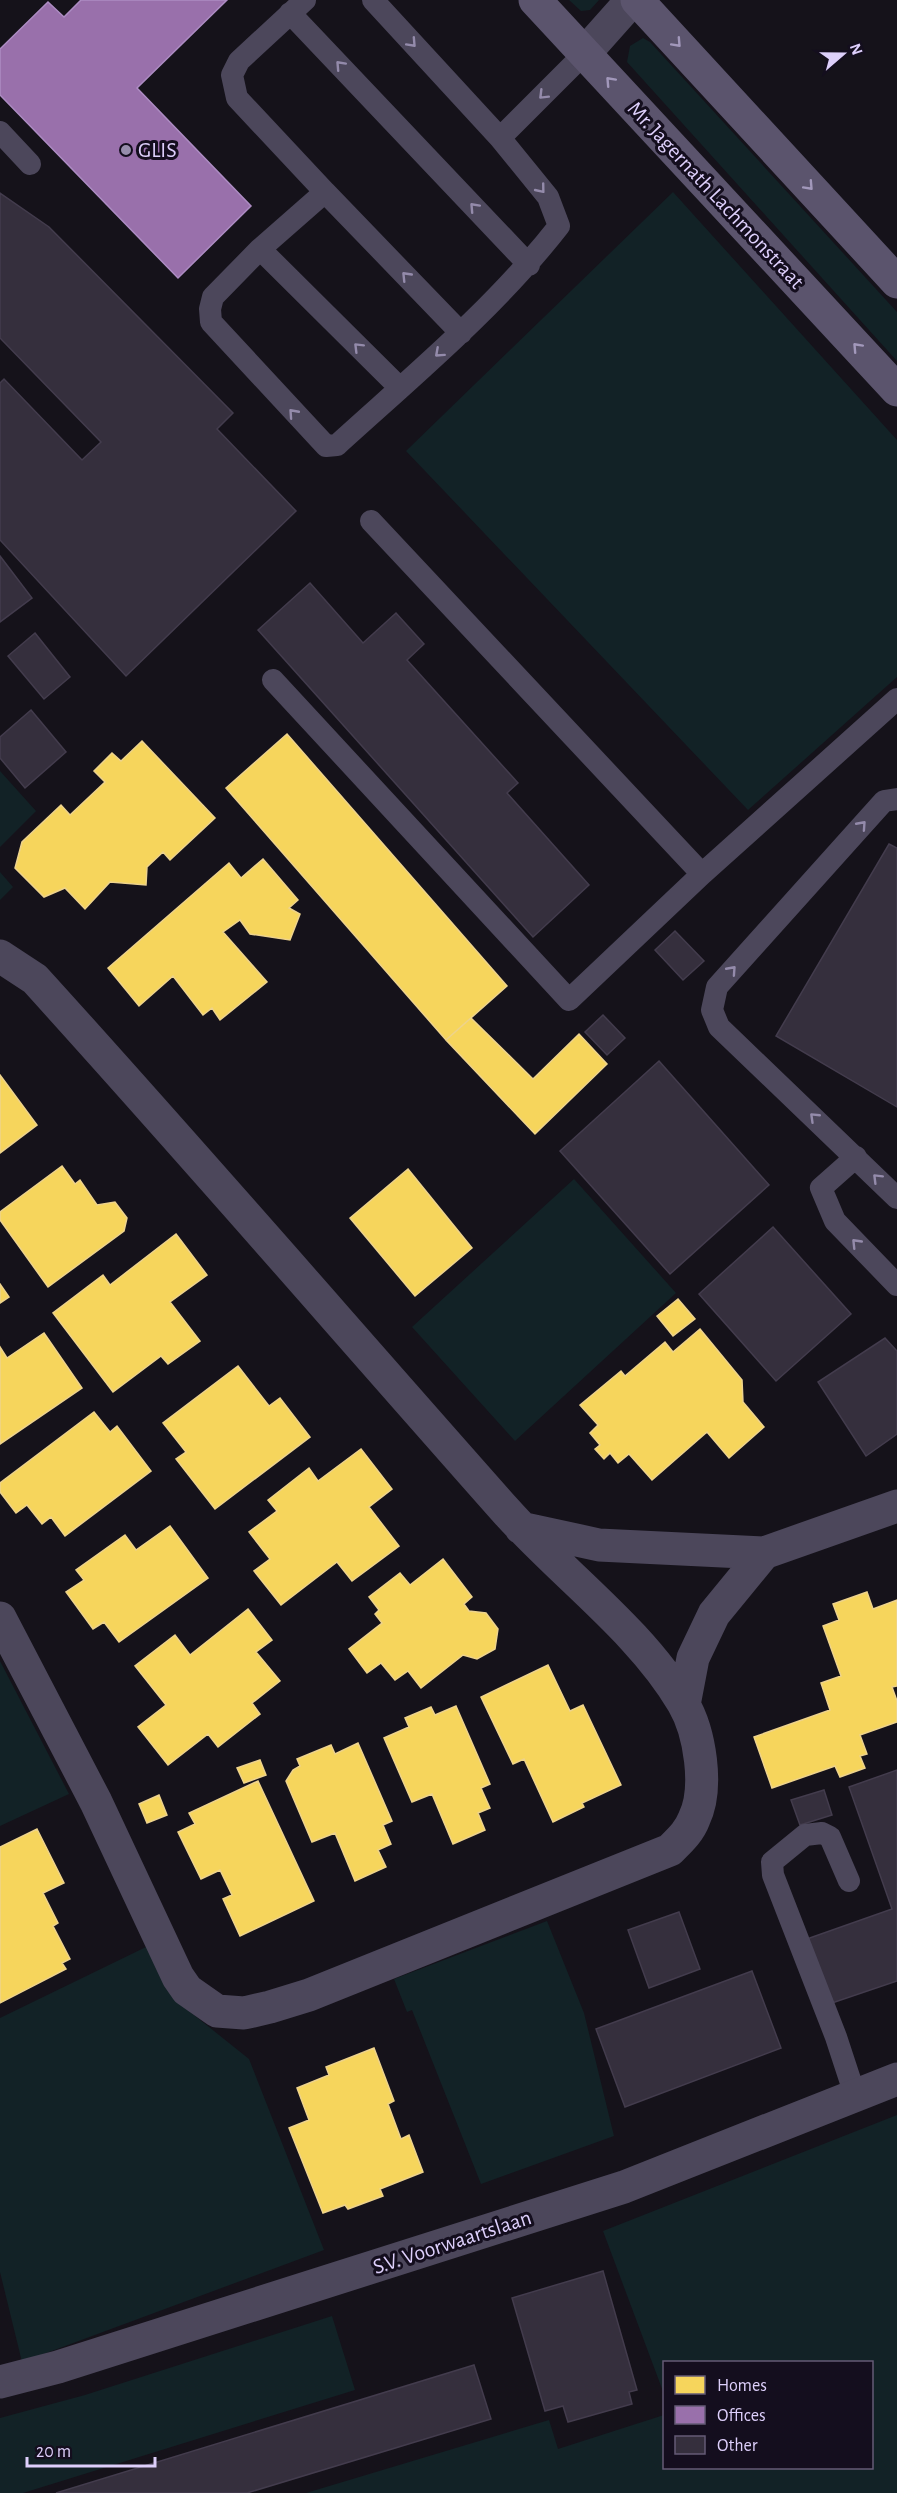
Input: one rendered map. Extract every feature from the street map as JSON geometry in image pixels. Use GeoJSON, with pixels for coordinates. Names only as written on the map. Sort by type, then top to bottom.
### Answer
{"type":"FeatureCollection","features":[{"type":"Feature","properties":{"kind":"main road","name":"Mr. Jagernath Lachmonstraat"},"geometry":{"type":"LineString","coordinates":[[535,0],[897,390]]}},
{"type":"Feature","properties":{"kind":"main road"},"geometry":{"type":"LineString","coordinates":[[637,0],[897,282]]}},
{"type":"Feature","properties":{"kind":"street"},"geometry":{"type":"LineString","coordinates":[[584,54],[632,0]]}},
{"type":"Feature","properties":{"kind":"street"},"geometry":{"type":"LineString","coordinates":[[0,956],[34,979],[67,1014],[521,1528],[655,1661],[684,1705],[696,1735],[700,1766],[700,1804],[685,1835],[670,1850],[309,1995],[244,2013],[217,2011],[201,2002],[178,1977],[96,1802],[0,1618]]}},
{"type":"Feature","properties":{"kind":"street"},"geometry":{"type":"LineString","coordinates":[[521,1528],[599,1545],[764,1553],[897,1506]]}},
{"type":"Feature","properties":{"kind":"street"},"geometry":{"type":"LineString","coordinates":[[684,1705],[693,1658],[714,1614],[764,1553]]}},
{"type":"Feature","properties":{"kind":"street","name":"S.V. Voorwaartslaan"},"geometry":{"type":"LineString","coordinates":[[0,2382],[58,2367],[624,2187],[897,2079]]}},
{"type":"Feature","properties":{"kind":"lane"},"geometry":{"type":"LineString","coordinates":[[325,192],[260,249],[213,297],[210,309],[211,322],[317,439],[326,446],[338,445],[461,333],[529,265],[559,226],[548,197],[500,138],[373,0]]}},
{"type":"Feature","properties":{"kind":"lane"},"geometry":{"type":"LineString","coordinates":[[461,333],[237,98],[232,75],[239,61],[298,7],[529,265]]}},
{"type":"Feature","properties":{"kind":"lane"},"geometry":{"type":"LineString","coordinates":[[500,138],[584,54]]}},
{"type":"Feature","properties":{"kind":"lane"},"geometry":{"type":"LineString","coordinates":[[0,132],[30,164]]}},
{"type":"Feature","properties":{"kind":"lane"},"geometry":{"type":"LineString","coordinates":[[260,249],[400,388]]}},
{"type":"Feature","properties":{"kind":"lane"},"geometry":{"type":"LineString","coordinates":[[371,521],[702,874]]}},
{"type":"Feature","properties":{"kind":"lane"},"geometry":{"type":"LineString","coordinates":[[273,680],[569,1000],[702,874],[897,699]]}},
{"type":"Feature","properties":{"kind":"lane"},"geometry":{"type":"LineString","coordinates":[[897,799],[884,801],[717,987],[712,1010],[719,1027],[897,1198]]}},
{"type":"Feature","properties":{"kind":"lane"},"geometry":{"type":"LineString","coordinates":[[856,1157],[821,1188],[835,1221],[897,1285]]}},
{"type":"Feature","properties":{"kind":"lane"},"geometry":{"type":"LineString","coordinates":[[849,1881],[830,1837],[822,1833],[805,1835],[772,1862],[773,1875],[836,2037],[855,2095]]}},
{"type":"Feature","properties":{"kind":"shaded area"},"geometry":{"type":"Polygon","coordinates":[[[569,0],[599,0],[590,10],[581,11],[569,0]]]}},
{"type":"Feature","properties":{"kind":"shaded area"},"geometry":{"type":"Polygon","coordinates":[[[643,38],[650,42],[897,312],[897,361],[627,62],[630,46],[643,38]]]}},
{"type":"Feature","properties":{"kind":"shaded area"},"geometry":{"type":"Polygon","coordinates":[[[673,192],[897,440],[897,677],[748,810],[406,451],[673,192]]]}},
{"type":"Feature","properties":{"kind":"shaded area"},"geometry":{"type":"Polygon","coordinates":[[[0,771],[36,811],[0,847],[0,771]]]}},
{"type":"Feature","properties":{"kind":"shaded area"},"geometry":{"type":"Polygon","coordinates":[[[0,872],[13,887],[0,900],[0,872]]]}},
{"type":"Feature","properties":{"kind":"shaded area"},"geometry":{"type":"Polygon","coordinates":[[[574,1179],[676,1293],[515,1441],[412,1327],[574,1179]]]}},
{"type":"Feature","properties":{"kind":"shaded area"},"geometry":{"type":"Polygon","coordinates":[[[0,1661],[69,1794],[0,1826],[0,1661]]]}},
{"type":"Feature","properties":{"kind":"shaded area"},"geometry":{"type":"Polygon","coordinates":[[[547,1921],[584,2013],[614,2136],[481,2184],[412,2010],[407,2012],[394,1979],[547,1921]]]}},
{"type":"Feature","properties":{"kind":"shaded area"},"geometry":{"type":"Polygon","coordinates":[[[146,1947],[189,2011],[249,2059],[324,2250],[22,2362],[0,2272],[0,2018],[146,1947]]]}},
{"type":"Feature","properties":{"kind":"shaded area"},"geometry":{"type":"Polygon","coordinates":[[[897,2115],[897,2493],[306,2493],[549,2420],[558,2449],[663,2415],[663,2469],[873,2469],[873,2361],[663,2361],[663,2391],[603,2231],[897,2115]]]}},
{"type":"Feature","properties":{"kind":"shaded area"},"geometry":{"type":"Polygon","coordinates":[[[332,2316],[355,2390],[23,2493],[0,2493],[0,2418],[85,2395],[332,2316]]]}},
{"type":"Feature","properties":{"kind":"building: Homes"},"geometry":{"type":"Polygon","coordinates":[[[287,734],[507,986],[446,1040],[226,788],[287,734]]]}},
{"type":"Feature","properties":{"kind":"building: Homes"},"geometry":{"type":"Polygon","coordinates":[[[142,741],[215,818],[170,860],[163,852],[147,867],[146,885],[110,882],[85,909],[65,888],[44,897],[15,868],[22,842],[61,805],[70,815],[105,782],[94,771],[112,753],[121,761],[142,741]]]}},
{"type":"Feature","properties":{"kind":"building: Homes"},"geometry":{"type":"Polygon","coordinates":[[[263,859],[298,900],[289,908],[300,914],[290,940],[250,934],[240,920],[223,932],[267,982],[220,1020],[212,1008],[203,1015],[173,976],[139,1006],[108,968],[229,863],[241,878],[263,859]]]}},
{"type":"Feature","properties":{"kind":"building: Homes"},"geometry":{"type":"Polygon","coordinates":[[[471,1018],[533,1079],[579,1034],[607,1064],[535,1134],[446,1040],[471,1018]]]}},
{"type":"Feature","properties":{"kind":"building: Homes"},"geometry":{"type":"Polygon","coordinates":[[[0,1075],[37,1125],[0,1153],[0,1075]]]}},
{"type":"Feature","properties":{"kind":"building: Homes"},"geometry":{"type":"Polygon","coordinates":[[[62,1166],[75,1184],[80,1180],[97,1205],[115,1202],[127,1218],[124,1231],[48,1287],[0,1220],[0,1212],[62,1166]]]}},
{"type":"Feature","properties":{"kind":"building: Homes"},"geometry":{"type":"Polygon","coordinates":[[[408,1169],[472,1248],[415,1296],[350,1218],[408,1169]]]}},
{"type":"Feature","properties":{"kind":"building: Homes"},"geometry":{"type":"Polygon","coordinates":[[[176,1234],[207,1275],[170,1302],[200,1341],[168,1364],[161,1356],[113,1392],[53,1313],[103,1275],[110,1285],[176,1234]]]}},
{"type":"Feature","properties":{"kind":"building: Homes"},"geometry":{"type":"Polygon","coordinates":[[[0,1284],[9,1297],[0,1303],[0,1284]]]}},
{"type":"Feature","properties":{"kind":"building: Homes"},"geometry":{"type":"Polygon","coordinates":[[[678,1299],[695,1319],[673,1336],[657,1316],[678,1299]]]}},
{"type":"Feature","properties":{"kind":"building: Homes"},"geometry":{"type":"Polygon","coordinates":[[[700,1329],[742,1380],[743,1402],[764,1427],[729,1458],[707,1432],[652,1480],[629,1454],[618,1463],[610,1453],[604,1459],[595,1449],[600,1445],[590,1433],[598,1425],[580,1405],[621,1371],[625,1376],[665,1342],[673,1352],[700,1329]]]}},
{"type":"Feature","properties":{"kind":"building: Homes"},"geometry":{"type":"Polygon","coordinates":[[[44,1333],[82,1388],[0,1444],[0,1347],[7,1358],[44,1333]]]}},
{"type":"Feature","properties":{"kind":"building: Homes"},"geometry":{"type":"Polygon","coordinates":[[[238,1366],[269,1406],[280,1398],[310,1437],[215,1509],[176,1459],[186,1452],[163,1423],[238,1366]]]}},
{"type":"Feature","properties":{"kind":"building: Homes"},"geometry":{"type":"Polygon","coordinates":[[[94,1412],[110,1432],[117,1426],[151,1471],[65,1536],[51,1517],[42,1524],[27,1505],[16,1513],[0,1492],[0,1483],[94,1412]]]}},
{"type":"Feature","properties":{"kind":"building: Homes"},"geometry":{"type":"Polygon","coordinates":[[[361,1449],[392,1489],[369,1507],[399,1546],[352,1581],[337,1562],[281,1605],[254,1571],[270,1559],[249,1532],[277,1511],[268,1500],[309,1468],[318,1481],[361,1449]]]}},
{"type":"Feature","properties":{"kind":"building: Homes"},"geometry":{"type":"Polygon","coordinates":[[[170,1526],[208,1578],[119,1642],[104,1622],[93,1629],[66,1592],[84,1580],[76,1570],[125,1535],[136,1550],[170,1526]]]}},
{"type":"Feature","properties":{"kind":"building: Homes"},"geometry":{"type":"Polygon","coordinates":[[[443,1559],[472,1597],[464,1604],[469,1611],[486,1613],[498,1629],[495,1649],[477,1659],[463,1655],[421,1688],[408,1671],[395,1680],[381,1663],[367,1673],[349,1649],[382,1623],[375,1614],[379,1610],[369,1597],[400,1573],[410,1585],[443,1559]]]}},
{"type":"Feature","properties":{"kind":"building: Homes"},"geometry":{"type":"Polygon","coordinates":[[[867,1592],[873,1609],[897,1600],[897,1686],[892,1687],[897,1701],[897,1722],[860,1735],[867,1754],[860,1756],[865,1768],[840,1777],[835,1766],[772,1788],[754,1737],[830,1710],[821,1683],[841,1676],[823,1626],[839,1620],[833,1604],[867,1592]]]}},
{"type":"Feature","properties":{"kind":"building: Homes"},"geometry":{"type":"Polygon","coordinates":[[[248,1609],[272,1640],[256,1652],[280,1681],[252,1703],[260,1714],[218,1747],[208,1734],[168,1765],[138,1727],[166,1705],[135,1666],[175,1635],[190,1655],[248,1609]]]}},
{"type":"Feature","properties":{"kind":"building: Homes"},"geometry":{"type":"Polygon","coordinates":[[[548,1665],[570,1711],[583,1705],[621,1785],[582,1803],[584,1807],[553,1822],[524,1759],[513,1764],[481,1697],[548,1665]]]}},
{"type":"Feature","properties":{"kind":"building: Homes"},"geometry":{"type":"Polygon","coordinates":[[[456,1706],[490,1784],[481,1788],[490,1808],[478,1813],[485,1830],[453,1844],[432,1794],[412,1802],[384,1738],[409,1727],[405,1718],[431,1707],[435,1715],[456,1706]]]}},
{"type":"Feature","properties":{"kind":"building: Homes"},"geometry":{"type":"Polygon","coordinates":[[[358,1743],[392,1821],[383,1825],[391,1844],[378,1850],[386,1867],[355,1881],[335,1833],[312,1842],[286,1781],[293,1770],[300,1766],[297,1759],[331,1745],[335,1754],[358,1743]]]}},
{"type":"Feature","properties":{"kind":"building: Homes"},"geometry":{"type":"Polygon","coordinates":[[[260,1760],[266,1775],[244,1783],[237,1768],[260,1760]]]}},
{"type":"Feature","properties":{"kind":"building: Homes"},"geometry":{"type":"Polygon","coordinates":[[[258,1781],[314,1901],[240,1936],[223,1899],[232,1895],[220,1870],[201,1879],[178,1832],[195,1824],[189,1813],[258,1781]]]}},
{"type":"Feature","properties":{"kind":"building: Homes"},"geometry":{"type":"Polygon","coordinates":[[[159,1795],[167,1815],[147,1823],[139,1804],[159,1795]]]}},
{"type":"Feature","properties":{"kind":"building: Homes"},"geometry":{"type":"Polygon","coordinates":[[[37,1829],[64,1883],[43,1893],[58,1923],[53,1926],[70,1959],[62,1963],[66,1969],[0,2003],[0,1847],[37,1829]]]}},
{"type":"Feature","properties":{"kind":"building: Homes"},"geometry":{"type":"Polygon","coordinates":[[[374,2048],[394,2101],[388,2104],[401,2139],[409,2135],[423,2172],[380,2189],[383,2196],[348,2209],[345,2205],[323,2213],[289,2128],[309,2120],[297,2088],[329,2075],[326,2067],[374,2048]]]}},
{"type":"Feature","properties":{"kind":"building: Offices","name":"GLIS"},"geometry":{"type":"Polygon","coordinates":[[[81,0],[227,0],[137,88],[251,206],[178,278],[0,95],[0,49],[48,2],[64,17],[81,0]]]}},
{"type":"Feature","properties":{"kind":"building: Other"},"geometry":{"type":"Polygon","coordinates":[[[0,193],[49,227],[233,413],[217,429],[296,511],[126,676],[0,540],[0,383],[4,379],[82,460],[101,442],[0,338],[0,193]]]}},
{"type":"Feature","properties":{"kind":"building: Other"},"geometry":{"type":"Polygon","coordinates":[[[0,556],[32,598],[0,622],[0,556]]]}},
{"type":"Feature","properties":{"kind":"building: Other"},"geometry":{"type":"Polygon","coordinates":[[[310,583],[363,643],[396,613],[424,644],[407,660],[518,783],[507,793],[589,885],[533,937],[258,630],[310,583]]]}},
{"type":"Feature","properties":{"kind":"building: Other"},"geometry":{"type":"Polygon","coordinates":[[[35,633],[70,677],[44,699],[8,656],[35,633]]]}},
{"type":"Feature","properties":{"kind":"building: Other"},"geometry":{"type":"Polygon","coordinates":[[[31,710],[66,752],[25,788],[0,758],[0,737],[31,710]]]}},
{"type":"Feature","properties":{"kind":"building: Other"},"geometry":{"type":"Polygon","coordinates":[[[889,844],[897,848],[897,1107],[776,1036],[889,844]]]}},
{"type":"Feature","properties":{"kind":"building: Other"},"geometry":{"type":"Polygon","coordinates":[[[675,931],[704,961],[683,980],[655,950],[675,931]]]}},
{"type":"Feature","properties":{"kind":"building: Other"},"geometry":{"type":"Polygon","coordinates":[[[603,1015],[625,1038],[607,1055],[585,1032],[603,1015]]]}},
{"type":"Feature","properties":{"kind":"building: Other"},"geometry":{"type":"Polygon","coordinates":[[[659,1061],[769,1185],[670,1274],[560,1151],[659,1061]]]}},
{"type":"Feature","properties":{"kind":"building: Other"},"geometry":{"type":"Polygon","coordinates":[[[773,1227],[851,1314],[776,1381],[699,1294],[773,1227]]]}},
{"type":"Feature","properties":{"kind":"building: Other"},"geometry":{"type":"Polygon","coordinates":[[[885,1338],[897,1351],[897,1434],[866,1456],[818,1382],[885,1338]]]}},
{"type":"Feature","properties":{"kind":"building: Other"},"geometry":{"type":"Polygon","coordinates":[[[897,1770],[897,1981],[826,2005],[804,1940],[892,1909],[849,1787],[897,1770]]]}},
{"type":"Feature","properties":{"kind":"building: Other"},"geometry":{"type":"Polygon","coordinates":[[[824,1790],[832,1815],[800,1825],[791,1800],[824,1790]]]}},
{"type":"Feature","properties":{"kind":"building: Other"},"geometry":{"type":"Polygon","coordinates":[[[679,1912],[700,1969],[649,1988],[628,1930],[679,1912]]]}},
{"type":"Feature","properties":{"kind":"building: Other"},"geometry":{"type":"Polygon","coordinates":[[[752,1971],[781,2048],[625,2107],[596,2029],[752,1971]]]}},
{"type":"Feature","properties":{"kind":"building: Other"},"geometry":{"type":"Polygon","coordinates":[[[603,2271],[637,2390],[629,2392],[632,2404],[568,2422],[563,2406],[545,2411],[512,2298],[603,2271]]]}},
{"type":"Feature","properties":{"kind":"building: Other"},"geometry":{"type":"Polygon","coordinates":[[[474,2365],[491,2419],[247,2493],[56,2493],[474,2365]]]}},
{"type":"Feature","properties":{"kind":"place","name":"GLIS"},"geometry":{"type":"Point","coordinates":[126,150]}}]}
